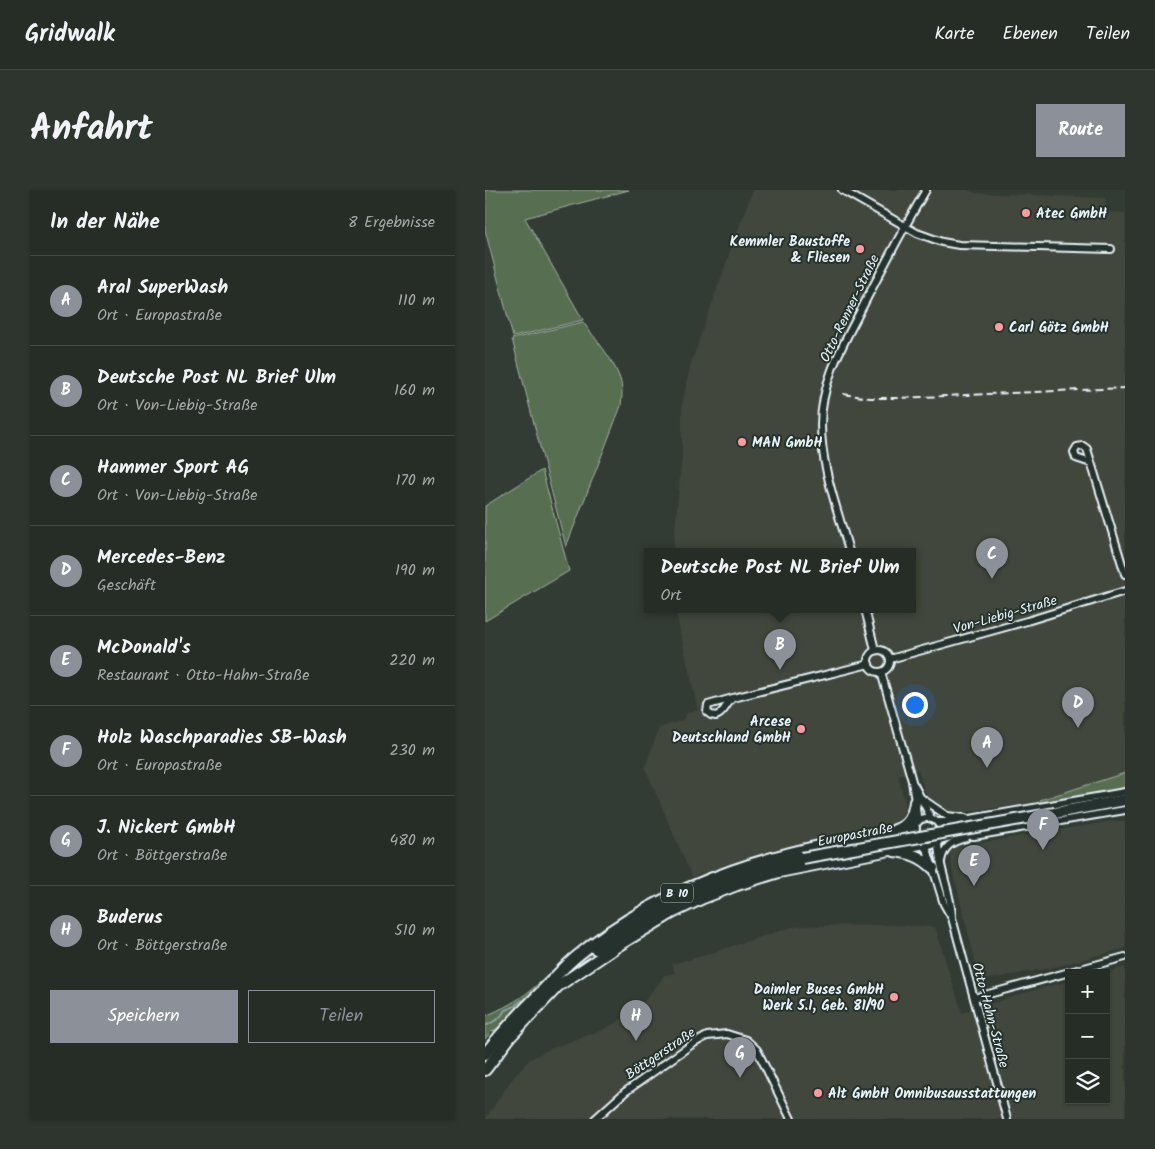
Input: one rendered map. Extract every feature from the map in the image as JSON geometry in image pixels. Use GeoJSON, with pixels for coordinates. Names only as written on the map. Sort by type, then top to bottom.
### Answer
{"type":"FeatureCollection","features":[{"type":"Feature","properties":{"kind":"highway","name":"B 10"},"geometry":{"type":"LineString","coordinates":[[879,834],[905,825],[913,816],[918,800]]}},
{"type":"Feature","properties":{"kind":"highway","name":"Europastraße"},"geometry":{"type":"LineString","coordinates":[[555,983],[605,944],[643,920],[693,895],[759,870],[802,858],[1125,800]]}},
{"type":"Feature","properties":{"kind":"highway","name":"B 10"},"geometry":{"type":"LineString","coordinates":[[485,1070],[575,958],[604,935],[673,895],[700,882],[774,857],[822,845],[908,830],[916,825]]}},
{"type":"Feature","properties":{"kind":"highway"},"geometry":{"type":"LineString","coordinates":[[555,983],[672,913],[703,898],[737,885],[779,872],[886,850],[922,845]]}},
{"type":"Feature","properties":{"kind":"highway"},"geometry":{"type":"LineString","coordinates":[[886,850],[911,854],[937,866]]}},
{"type":"Feature","properties":{"kind":"highway","name":"B 10"},"geometry":{"type":"LineString","coordinates":[[485,1054],[517,1016],[555,983]]}},
{"type":"Feature","properties":{"kind":"street"},"geometry":{"type":"LineString","coordinates":[[842,190],[917,233],[942,242],[959,245],[1111,249]]}},
{"type":"Feature","properties":{"kind":"street","name":"Otto-Renner-Straße"},"geometry":{"type":"LineString","coordinates":[[848,548],[832,493],[823,452],[821,427],[823,398],[836,358],[905,225],[926,190]]}},
{"type":"Feature","properties":{"kind":"street"},"geometry":{"type":"LineString","coordinates":[[1091,463],[1125,574]]}},
{"type":"Feature","properties":{"kind":"street","name":"Von-Liebig-Straße"},"geometry":{"type":"LineString","coordinates":[[890,659],[1027,621],[1125,591]]}},
{"type":"Feature","properties":{"kind":"street"},"geometry":{"type":"LineString","coordinates":[[866,613],[875,650]]}},
{"type":"Feature","properties":{"kind":"street"},"geometry":{"type":"LineString","coordinates":[[875,650],[886,652],[890,659],[889,666],[881,672],[874,670],[869,664],[869,656],[875,650]]}},
{"type":"Feature","properties":{"kind":"street"},"geometry":{"type":"LineString","coordinates":[[733,698],[869,664]]}},
{"type":"Feature","properties":{"kind":"street"},"geometry":{"type":"LineString","coordinates":[[881,672],[918,800],[931,818],[938,822],[945,823],[971,819],[1125,792]]}},
{"type":"Feature","properties":{"kind":"street"},"geometry":{"type":"LineString","coordinates":[[918,800],[947,816],[971,819]]}},
{"type":"Feature","properties":{"kind":"street"},"geometry":{"type":"LineString","coordinates":[[918,800],[914,836],[922,845],[930,846],[959,835],[974,836]]}},
{"type":"Feature","properties":{"kind":"street"},"geometry":{"type":"LineString","coordinates":[[937,866],[951,842],[974,836],[1125,810]]}},
{"type":"Feature","properties":{"kind":"street"},"geometry":{"type":"LineString","coordinates":[[916,825],[923,819],[931,818]]}},
{"type":"Feature","properties":{"kind":"street"},"geometry":{"type":"LineString","coordinates":[[938,822],[942,831],[939,841]]}},
{"type":"Feature","properties":{"kind":"street","name":"Otto-Hahn-Straße"},"geometry":{"type":"LineString","coordinates":[[939,841],[937,866],[945,904],[952,918],[1007,1119]]}},
{"type":"Feature","properties":{"kind":"street","name":"Otto-Hahn-Straße"},"geometry":{"type":"LineString","coordinates":[[922,845],[937,866]]}},
{"type":"Feature","properties":{"kind":"street"},"geometry":{"type":"LineString","coordinates":[[974,998],[1125,957]]}},
{"type":"Feature","properties":{"kind":"street","name":"Böttgerstraße"},"geometry":{"type":"LineString","coordinates":[[595,1119],[625,1092],[695,1042],[707,1036],[727,1034],[746,1040],[757,1050],[791,1119]]}},
{"type":"Feature","properties":{"kind":"shaded area"},"geometry":{"type":"Polygon","coordinates":[[[753,190],[968,190],[974,193],[1105,198],[1105,212],[1125,213],[1125,788],[956,813],[947,810],[926,794],[918,770],[898,776],[906,806],[901,818],[892,825],[805,843],[753,857],[692,877],[645,768],[659,728],[683,720],[687,713],[698,710],[676,613],[916,613],[916,548],[673,548],[682,456],[682,405],[691,363],[753,190]]]}},
{"type":"Feature","properties":{"kind":"shaded area"},"geometry":{"type":"Polygon","coordinates":[[[1114,821],[1125,821],[1125,948],[1055,967],[985,980],[979,975],[954,877],[950,857],[951,851],[956,847],[1114,821]]]}},
{"type":"Feature","properties":{"kind":"shaded area"},"geometry":{"type":"Polygon","coordinates":[[[888,925],[935,927],[962,1013],[1065,982],[1065,1104],[1110,1104],[1110,971],[1125,967],[1125,1119],[485,1119],[513,1078],[529,1060],[549,1049],[600,1031],[626,1017],[646,999],[664,975],[675,973],[672,964],[792,927],[888,925]]]}},
{"type":"Feature","properties":{"kind":"green space"},"geometry":{"type":"Polygon","coordinates":[[[485,190],[629,190],[525,218],[583,320],[513,337],[485,230],[485,190]]]}},
{"type":"Feature","properties":{"kind":"green space"},"geometry":{"type":"Polygon","coordinates":[[[583,322],[617,371],[622,386],[622,399],[621,406],[566,547],[512,339],[583,322]]]}},
{"type":"Feature","properties":{"kind":"green space"},"geometry":{"type":"Polygon","coordinates":[[[542,470],[569,571],[485,621],[485,506],[542,470]]]}},
{"type":"Feature","properties":{"kind":"green space"},"geometry":{"type":"Polygon","coordinates":[[[1125,773],[1125,789],[1041,803],[1040,800],[1125,773]]]}},
{"type":"Feature","properties":{"kind":"green space"},"geometry":{"type":"Polygon","coordinates":[[[688,882],[689,884],[553,975],[485,1039],[485,1016],[526,994],[568,956],[615,923],[688,882]]]}},
{"type":"Feature","properties":{"kind":"waterway"},"geometry":{"type":"LineString","coordinates":[[485,1026],[497,1020],[505,1010],[522,1000]]}},
{"type":"Feature","properties":{"kind":"railway"},"geometry":{"type":"LineString","coordinates":[[843,394],[870,398],[899,398],[1125,388]]}},
{"type":"Feature","properties":{"kind":"place","name":"Atec GmbH"},"geometry":{"type":"Point","coordinates":[1026,213]}},
{"type":"Feature","properties":{"kind":"place","name":"Kemmler Baustoffe & Fliesen"},"geometry":{"type":"Point","coordinates":[860,249]}},
{"type":"Feature","properties":{"kind":"place","name":"Carl Götz GmbH"},"geometry":{"type":"Point","coordinates":[999,327]}},
{"type":"Feature","properties":{"kind":"place","name":"MAN GmbH"},"geometry":{"type":"Point","coordinates":[742,442]}},
{"type":"Feature","properties":{"kind":"place","name":"Hammer Sport AG"},"geometry":{"type":"Point","coordinates":[992,579]}},
{"type":"Feature","properties":{"kind":"place","name":"Deutsche Post NL Brief Ulm"},"geometry":{"type":"Point","coordinates":[780,670]}},
{"type":"Feature","properties":{"kind":"place","name":"Mercedes-Benz"},"geometry":{"type":"Point","coordinates":[1078,728]}},
{"type":"Feature","properties":{"kind":"place","name":"Arcese Deutschland GmbH"},"geometry":{"type":"Point","coordinates":[801,729]}},
{"type":"Feature","properties":{"kind":"place","name":"Aral SuperWash"},"geometry":{"type":"Point","coordinates":[987,768]}},
{"type":"Feature","properties":{"kind":"place","name":"Holz Waschparadies SB-Wash"},"geometry":{"type":"Point","coordinates":[1043,850]}},
{"type":"Feature","properties":{"kind":"place","name":"McDonald's"},"geometry":{"type":"Point","coordinates":[974,886]}},
{"type":"Feature","properties":{"kind":"place","name":"Daimler Buses GmbH Werk 5.1, Geb. 81/90"},"geometry":{"type":"Point","coordinates":[894,997]}},
{"type":"Feature","properties":{"kind":"place","name":"Buderus"},"geometry":{"type":"Point","coordinates":[636,1041]}},
{"type":"Feature","properties":{"kind":"place","name":"J. Nickert GmbH"},"geometry":{"type":"Point","coordinates":[740,1078]}},
{"type":"Feature","properties":{"kind":"place","name":"Alt GmbH Omnibusausstattungen"},"geometry":{"type":"Point","coordinates":[818,1093]}}]}
